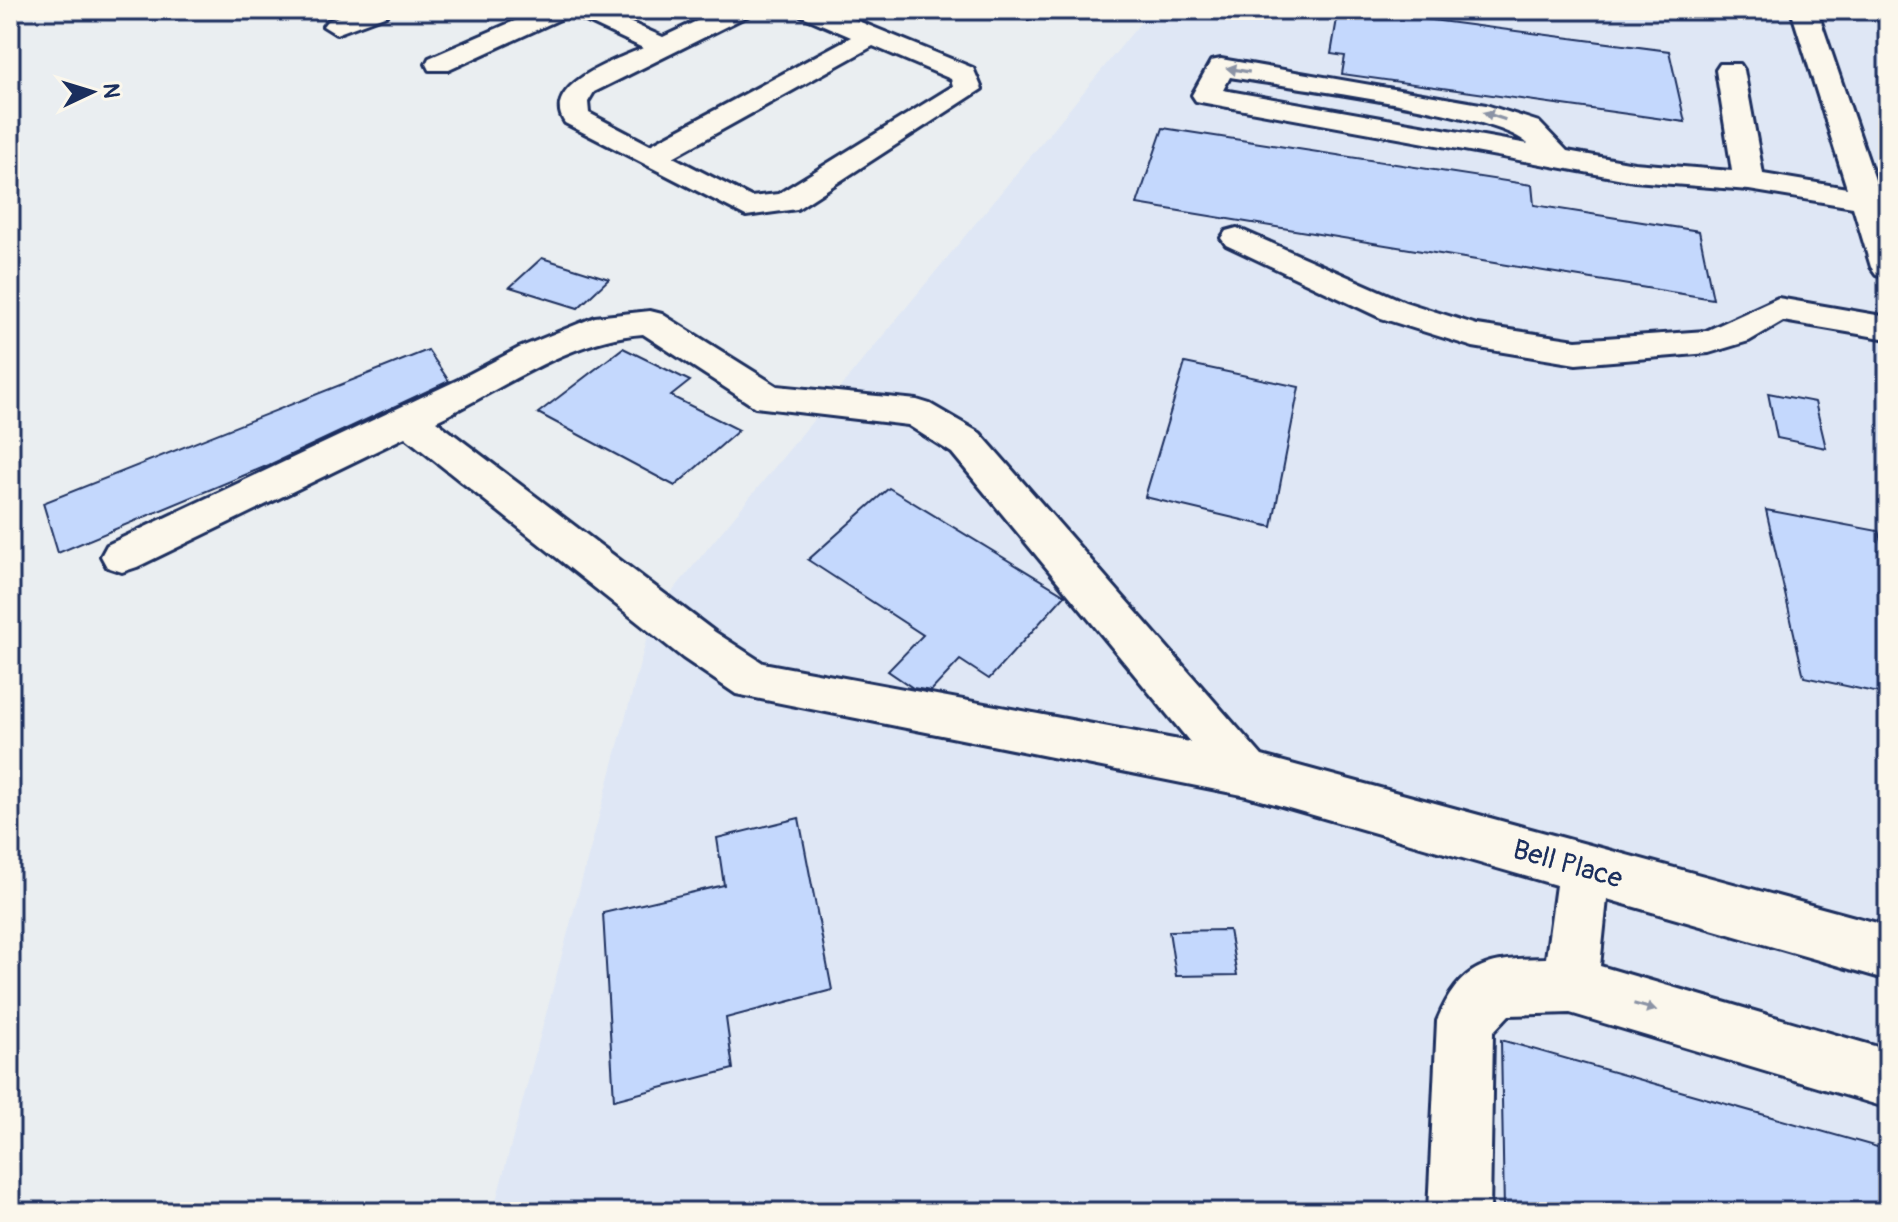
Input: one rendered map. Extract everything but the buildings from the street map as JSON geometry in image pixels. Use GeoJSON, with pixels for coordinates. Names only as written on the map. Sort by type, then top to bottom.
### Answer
{"type":"FeatureCollection","features":[{"type":"Feature","properties":{"kind":"street"},"geometry":{"type":"LineString","coordinates":[[336,26],[378,10]]}},
{"type":"Feature","properties":{"kind":"street"},"geometry":{"type":"LineString","coordinates":[[439,64],[561,10]]}},
{"type":"Feature","properties":{"kind":"street"},"geometry":{"type":"LineString","coordinates":[[581,10],[663,47]]}},
{"type":"Feature","properties":{"kind":"street"},"geometry":{"type":"LineString","coordinates":[[740,10],[583,87],[574,102],[575,117],[746,207],[786,202],[968,89],[963,74],[809,10]]}},
{"type":"Feature","properties":{"kind":"street"},"geometry":{"type":"LineString","coordinates":[[1804,10],[1888,267]]}},
{"type":"Feature","properties":{"kind":"street"},"geometry":{"type":"LineString","coordinates":[[650,157],[871,36]]}},
{"type":"Feature","properties":{"kind":"street"},"geometry":{"type":"LineString","coordinates":[[1557,158],[1529,128],[1476,111],[1221,67],[1206,95],[1557,158],[1680,178],[1749,181],[1866,200]]}},
{"type":"Feature","properties":{"kind":"street"},"geometry":{"type":"LineString","coordinates":[[1730,70],[1749,181]]}},
{"type":"Feature","properties":{"kind":"street"},"geometry":{"type":"LineString","coordinates":[[1237,238],[1393,310],[1473,336],[1576,352],[1709,342],[1737,333],[1778,309],[1888,328]]}},
{"type":"Feature","properties":{"kind":"street"},"geometry":{"type":"LineString","coordinates":[[122,556],[532,356],[607,325],[650,322],[768,398],[917,413],[966,443],[1247,774]]}},
{"type":"Feature","properties":{"kind":"street","name":"Bell Place"},"geometry":{"type":"LineString","coordinates":[[408,419],[699,645],[752,680],[1247,774],[1888,953]]}},
{"type":"Feature","properties":{"kind":"street"},"geometry":{"type":"LineString","coordinates":[[1570,985],[1584,868]]}},
{"type":"Feature","properties":{"kind":"street"},"geometry":{"type":"LineString","coordinates":[[1459,1212],[1465,1021],[1496,987],[1570,985],[1888,1079]]}},
{"type":"Feature","properties":{"kind":"shaded area"},"geometry":{"type":"Polygon","coordinates":[[[1151,10],[1888,10],[1888,1212],[493,1212],[653,615],[1151,10]]]}}]}
